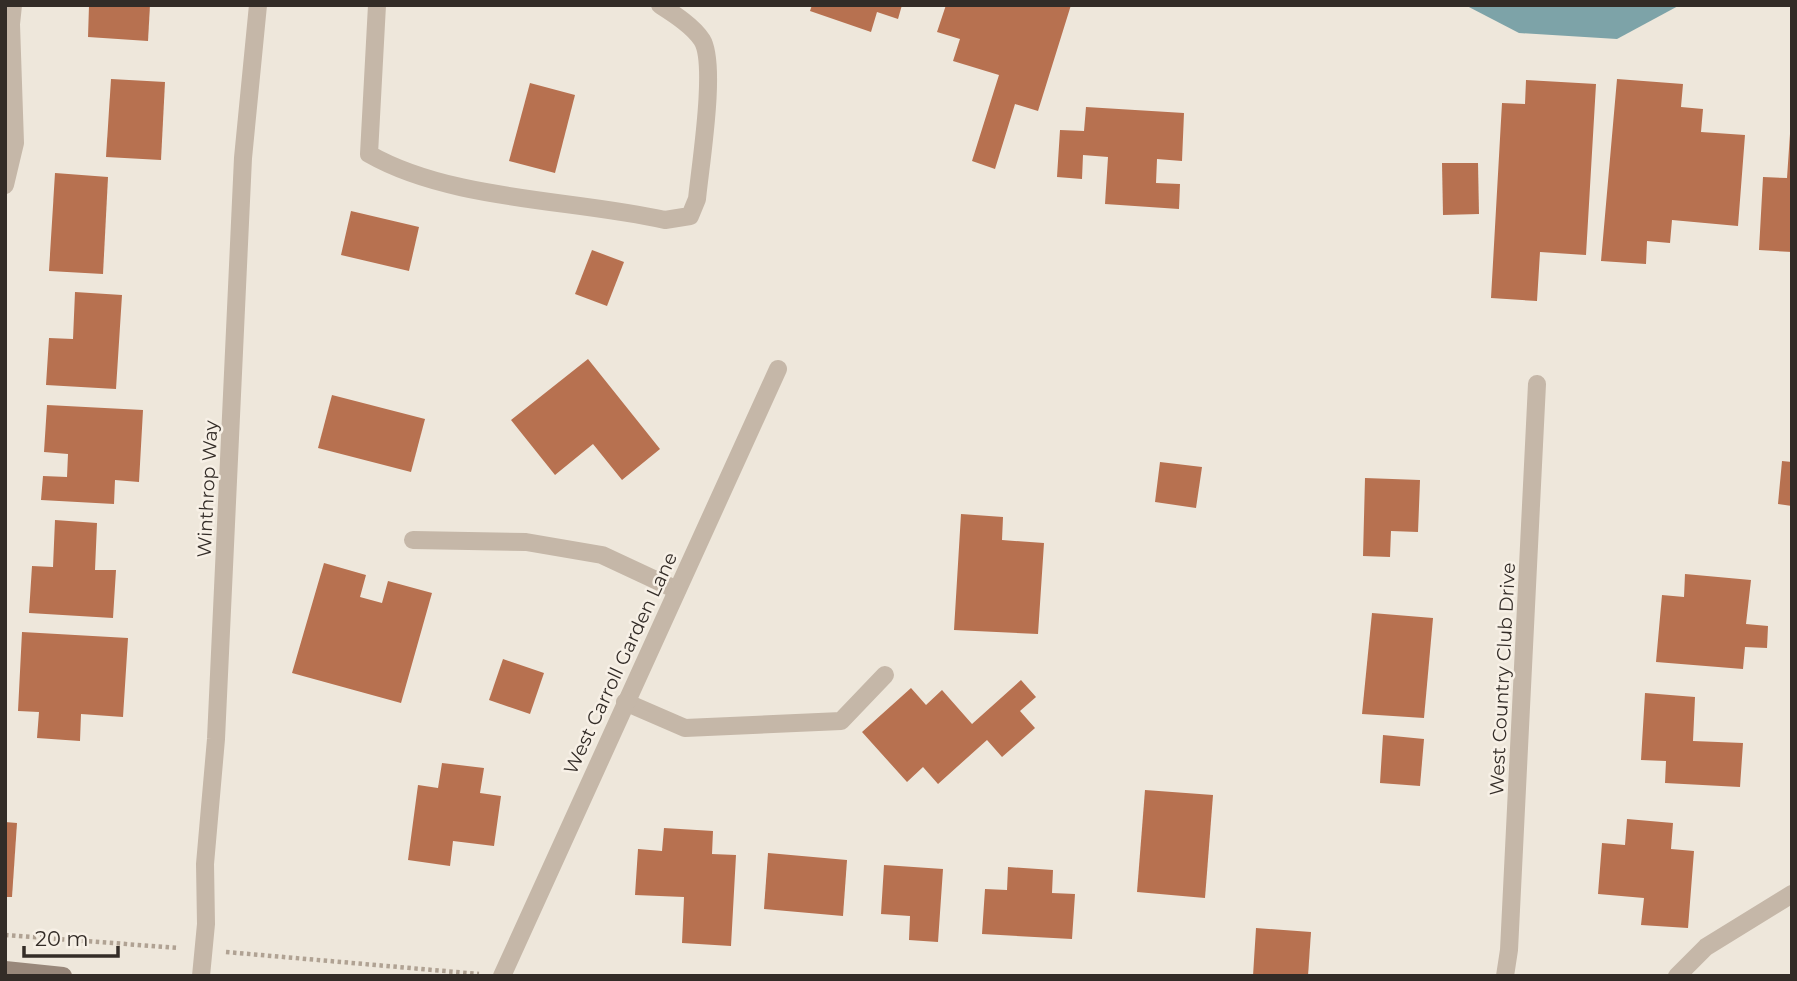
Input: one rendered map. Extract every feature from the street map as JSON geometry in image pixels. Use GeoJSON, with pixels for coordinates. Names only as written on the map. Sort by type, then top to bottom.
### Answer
{"type":"FeatureCollection","features":[{"type":"Feature","properties":{"kind":"main road"},"geometry":{"type":"LineString","coordinates":[[5,970],[63,976]]}},
{"type":"Feature","properties":{"kind":"street"},"geometry":{"type":"LineString","coordinates":[[5,185],[15,143],[8,24],[13,5]]}},
{"type":"Feature","properties":{"kind":"street","name":"Winthrop Way"},"geometry":{"type":"LineString","coordinates":[[201,976],[243,158],[258,5]]}},
{"type":"Feature","properties":{"kind":"street"},"geometry":{"type":"LineString","coordinates":[[377,5],[369,154],[388,165],[453,186],[666,220],[690,216],[697,199],[709,79],[703,41],[660,5]]}},
{"type":"Feature","properties":{"kind":"street","name":"West Carroll Garden Lane"},"geometry":{"type":"LineString","coordinates":[[494,975],[625,702],[778,369]]}},
{"type":"Feature","properties":{"kind":"street","name":"West Country Club Drive"},"geometry":{"type":"LineString","coordinates":[[1505,976],[1509,950],[1537,384]]}},
{"type":"Feature","properties":{"kind":"street"},"geometry":{"type":"LineString","coordinates":[[413,540],[526,542],[603,555],[677,590]]}},
{"type":"Feature","properties":{"kind":"street"},"geometry":{"type":"LineString","coordinates":[[625,702],[685,728],[841,721],[885,675]]}},
{"type":"Feature","properties":{"kind":"street"},"geometry":{"type":"LineString","coordinates":[[1677,976],[1706,947],[1792,894]]}},
{"type":"Feature","properties":{"kind":"path"},"geometry":{"type":"LineString","coordinates":[[5,934],[494,975]]}},
{"type":"Feature","properties":{"kind":"water"},"geometry":{"type":"Polygon","coordinates":[[[1465,5],[1680,5],[1617,39],[1519,33],[1465,5]]]}},
{"type":"Feature","properties":{"kind":"building"},"geometry":{"type":"Polygon","coordinates":[[[89,5],[150,5],[148,41],[88,37],[89,5]]]}},
{"type":"Feature","properties":{"kind":"building"},"geometry":{"type":"Polygon","coordinates":[[[812,5],[902,5],[898,19],[877,12],[871,32],[810,11],[812,5]]]}},
{"type":"Feature","properties":{"kind":"building"},"geometry":{"type":"Polygon","coordinates":[[[946,5],[1071,5],[1038,111],[1015,104],[995,169],[972,161],[999,75],[953,61],[960,39],[937,32],[946,5]]]}},
{"type":"Feature","properties":{"kind":"building"},"geometry":{"type":"Polygon","coordinates":[[[111,79],[165,82],[161,160],[106,157],[111,79]]]}},
{"type":"Feature","properties":{"kind":"building"},"geometry":{"type":"Polygon","coordinates":[[[1617,79],[1683,84],[1681,107],[1703,109],[1701,132],[1745,135],[1738,226],[1672,220],[1670,243],[1647,241],[1646,264],[1601,261],[1617,79]]]}},
{"type":"Feature","properties":{"kind":"building"},"geometry":{"type":"Polygon","coordinates":[[[1526,80],[1596,84],[1586,255],[1540,252],[1537,301],[1491,298],[1502,103],[1525,104],[1526,80]]]}},
{"type":"Feature","properties":{"kind":"building"},"geometry":{"type":"Polygon","coordinates":[[[530,83],[575,95],[555,173],[509,161],[530,83]]]}},
{"type":"Feature","properties":{"kind":"building"},"geometry":{"type":"Polygon","coordinates":[[[1086,107],[1184,113],[1182,161],[1157,159],[1156,183],[1180,184],[1179,209],[1105,204],[1108,157],[1083,155],[1082,179],[1057,177],[1060,130],[1084,131],[1086,107]]]}},
{"type":"Feature","properties":{"kind":"building"},"geometry":{"type":"Polygon","coordinates":[[[1790,134],[1792,252],[1759,250],[1763,177],[1787,178],[1790,134]]]}},
{"type":"Feature","properties":{"kind":"building"},"geometry":{"type":"Polygon","coordinates":[[[1442,163],[1478,163],[1479,214],[1443,215],[1442,163]]]}},
{"type":"Feature","properties":{"kind":"building"},"geometry":{"type":"Polygon","coordinates":[[[55,173],[108,177],[103,274],[49,271],[55,173]]]}},
{"type":"Feature","properties":{"kind":"building"},"geometry":{"type":"Polygon","coordinates":[[[351,211],[419,227],[409,271],[341,255],[351,211]]]}},
{"type":"Feature","properties":{"kind":"building"},"geometry":{"type":"Polygon","coordinates":[[[592,250],[624,262],[607,306],[575,294],[592,250]]]}},
{"type":"Feature","properties":{"kind":"building"},"geometry":{"type":"Polygon","coordinates":[[[75,292],[122,295],[116,389],[46,385],[49,338],[73,339],[75,292]]]}},
{"type":"Feature","properties":{"kind":"building"},"geometry":{"type":"Polygon","coordinates":[[[588,359],[660,449],[622,480],[593,444],[555,475],[511,420],[588,359]]]}},
{"type":"Feature","properties":{"kind":"building"},"geometry":{"type":"Polygon","coordinates":[[[332,395],[425,419],[411,472],[318,448],[332,395]]]}},
{"type":"Feature","properties":{"kind":"building"},"geometry":{"type":"Polygon","coordinates":[[[47,405],[143,410],[139,482],[115,480],[114,504],[41,500],[43,476],[67,477],[68,454],[44,452],[47,405]]]}},
{"type":"Feature","properties":{"kind":"building"},"geometry":{"type":"Polygon","coordinates":[[[1782,461],[1792,462],[1792,506],[1778,504],[1782,461]]]}},
{"type":"Feature","properties":{"kind":"building"},"geometry":{"type":"Polygon","coordinates":[[[1160,462],[1202,467],[1196,508],[1155,502],[1160,462]]]}},
{"type":"Feature","properties":{"kind":"building"},"geometry":{"type":"Polygon","coordinates":[[[1365,478],[1420,480],[1418,532],[1391,531],[1390,557],[1363,556],[1365,478]]]}},
{"type":"Feature","properties":{"kind":"building"},"geometry":{"type":"Polygon","coordinates":[[[961,514],[1003,517],[1002,540],[1044,543],[1038,634],[954,630],[961,514]]]}},
{"type":"Feature","properties":{"kind":"building"},"geometry":{"type":"Polygon","coordinates":[[[55,520],[97,523],[95,570],[116,570],[113,618],[29,613],[32,566],[53,567],[55,520]]]}},
{"type":"Feature","properties":{"kind":"building"},"geometry":{"type":"Polygon","coordinates":[[[324,563],[366,575],[360,597],[382,603],[388,581],[432,593],[401,703],[292,673],[324,563]]]}},
{"type":"Feature","properties":{"kind":"building"},"geometry":{"type":"Polygon","coordinates":[[[1685,574],[1751,580],[1746,624],[1768,626],[1767,648],[1745,647],[1743,669],[1656,662],[1662,595],[1684,597],[1685,574]]]}},
{"type":"Feature","properties":{"kind":"building"},"geometry":{"type":"Polygon","coordinates":[[[1372,613],[1433,618],[1424,718],[1362,714],[1372,613]]]}},
{"type":"Feature","properties":{"kind":"building"},"geometry":{"type":"Polygon","coordinates":[[[22,632],[128,638],[123,717],[81,714],[80,741],[37,738],[39,712],[18,711],[22,632]]]}},
{"type":"Feature","properties":{"kind":"building"},"geometry":{"type":"Polygon","coordinates":[[[503,659],[544,673],[530,714],[489,700],[503,659]]]}},
{"type":"Feature","properties":{"kind":"building"},"geometry":{"type":"Polygon","coordinates":[[[1021,680],[1036,697],[1020,711],[1035,728],[1002,757],[987,740],[938,784],[923,767],[907,782],[862,732],[911,688],[926,705],[942,690],[972,724],[1021,680]]]}},
{"type":"Feature","properties":{"kind":"building"},"geometry":{"type":"Polygon","coordinates":[[[1645,693],[1695,697],[1693,741],[1743,743],[1740,787],[1665,783],[1666,761],[1641,760],[1645,693]]]}},
{"type":"Feature","properties":{"kind":"building"},"geometry":{"type":"Polygon","coordinates":[[[1383,735],[1424,739],[1420,786],[1380,783],[1383,735]]]}},
{"type":"Feature","properties":{"kind":"building"},"geometry":{"type":"Polygon","coordinates":[[[442,763],[484,768],[480,793],[501,796],[494,846],[453,841],[450,866],[408,860],[418,785],[438,788],[442,763]]]}},
{"type":"Feature","properties":{"kind":"building"},"geometry":{"type":"Polygon","coordinates":[[[1145,790],[1213,795],[1205,898],[1137,892],[1145,790]]]}},
{"type":"Feature","properties":{"kind":"building"},"geometry":{"type":"Polygon","coordinates":[[[1627,819],[1673,823],[1671,849],[1694,851],[1688,928],[1641,925],[1644,898],[1598,894],[1602,843],[1625,845],[1627,819]]]}},
{"type":"Feature","properties":{"kind":"building"},"geometry":{"type":"Polygon","coordinates":[[[5,822],[17,823],[12,897],[5,897],[5,822]]]}},
{"type":"Feature","properties":{"kind":"building"},"geometry":{"type":"Polygon","coordinates":[[[664,828],[713,831],[712,854],[736,855],[731,946],[682,943],[684,897],[635,895],[638,849],[662,851],[664,828]]]}},
{"type":"Feature","properties":{"kind":"building"},"geometry":{"type":"Polygon","coordinates":[[[768,853],[847,860],[843,916],[764,909],[768,853]]]}},
{"type":"Feature","properties":{"kind":"building"},"geometry":{"type":"Polygon","coordinates":[[[884,865],[943,869],[938,942],[909,940],[910,916],[881,914],[884,865]]]}},
{"type":"Feature","properties":{"kind":"building"},"geometry":{"type":"Polygon","coordinates":[[[1008,867],[1053,870],[1052,893],[1075,894],[1072,939],[982,934],[985,889],[1007,890],[1008,867]]]}},
{"type":"Feature","properties":{"kind":"building"},"geometry":{"type":"Polygon","coordinates":[[[1256,928],[1311,932],[1308,976],[1253,976],[1256,928]]]}}]}
